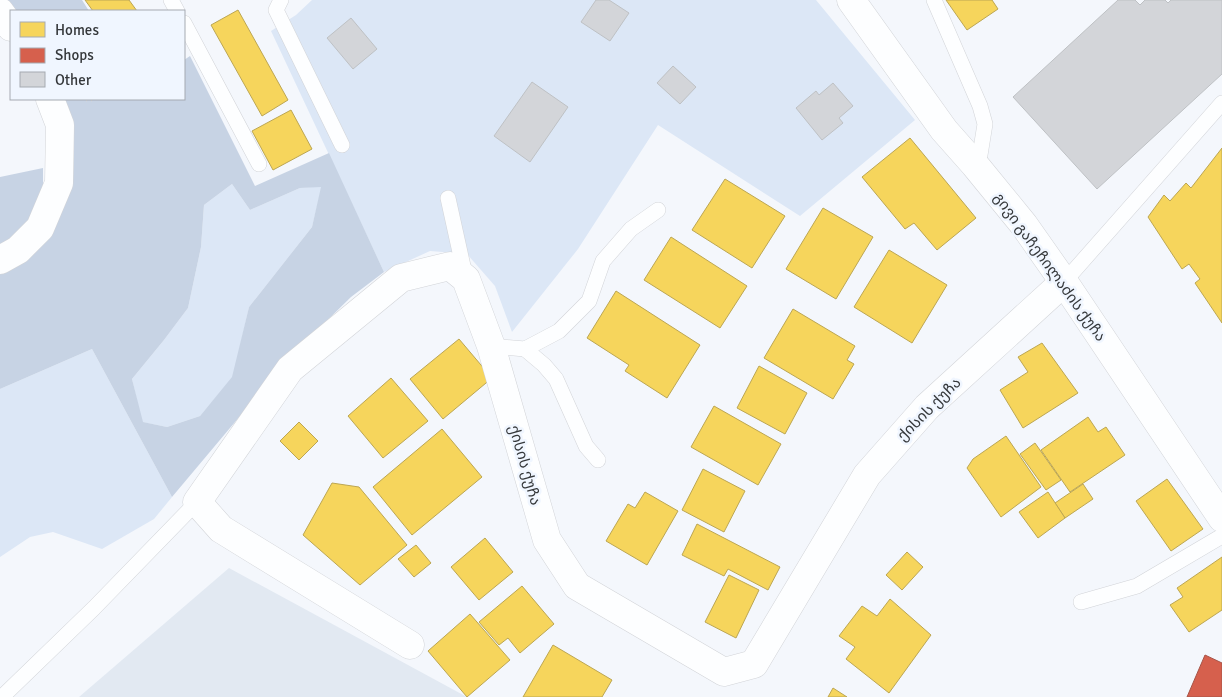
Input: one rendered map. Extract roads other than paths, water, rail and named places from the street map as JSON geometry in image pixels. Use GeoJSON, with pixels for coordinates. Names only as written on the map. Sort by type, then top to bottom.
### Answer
{"type":"FeatureCollection","features":[{"type":"Feature","properties":{"kind":"street","name":"გივი გაჩეჩილაძის ქუჩა"},"geometry":{"type":"LineString","coordinates":[[851,0],[944,130],[1024,225],[1064,282],[1221,521]]}},
{"type":"Feature","properties":{"kind":"street"},"geometry":{"type":"LineString","coordinates":[[0,12],[10,26]]}},
{"type":"Feature","properties":{"kind":"street"},"geometry":{"type":"LineString","coordinates":[[0,260],[18,250],[40,228],[59,183],[60,125],[50,100]]}},
{"type":"Feature","properties":{"kind":"street"},"geometry":{"type":"LineString","coordinates":[[410,645],[221,530],[197,502],[290,369],[401,278],[450,266],[466,279]]}},
{"type":"Feature","properties":{"kind":"street","name":"ქისის ქუჩა"},"geometry":{"type":"LineString","coordinates":[[466,279],[491,346],[547,540],[577,586],[724,672],[754,664],[867,475],[927,407],[1064,282]]}},
{"type":"Feature","properties":{"kind":"lane"},"geometry":{"type":"LineString","coordinates":[[281,0],[276,10],[342,145]]}},
{"type":"Feature","properties":{"kind":"lane"},"geometry":{"type":"LineString","coordinates":[[934,0],[980,106],[984,124],[980,155],[975,165]]}},
{"type":"Feature","properties":{"kind":"lane"},"geometry":{"type":"LineString","coordinates":[[185,25],[259,164]]}},
{"type":"Feature","properties":{"kind":"lane"},"geometry":{"type":"LineString","coordinates":[[1064,282],[1222,103]]}},
{"type":"Feature","properties":{"kind":"lane"},"geometry":{"type":"LineString","coordinates":[[448,198],[466,279]]}},
{"type":"Feature","properties":{"kind":"lane"},"geometry":{"type":"LineString","coordinates":[[491,346],[525,349],[559,331],[589,301],[603,261],[631,229],[658,210]]}},
{"type":"Feature","properties":{"kind":"lane"},"geometry":{"type":"LineString","coordinates":[[525,349],[544,365],[556,379],[586,446],[598,460]]}},
{"type":"Feature","properties":{"kind":"lane"},"geometry":{"type":"LineString","coordinates":[[2,697],[94,608],[197,502]]}},
{"type":"Feature","properties":{"kind":"lane"},"geometry":{"type":"LineString","coordinates":[[1081,602],[1137,586],[1221,521]]}}]}
